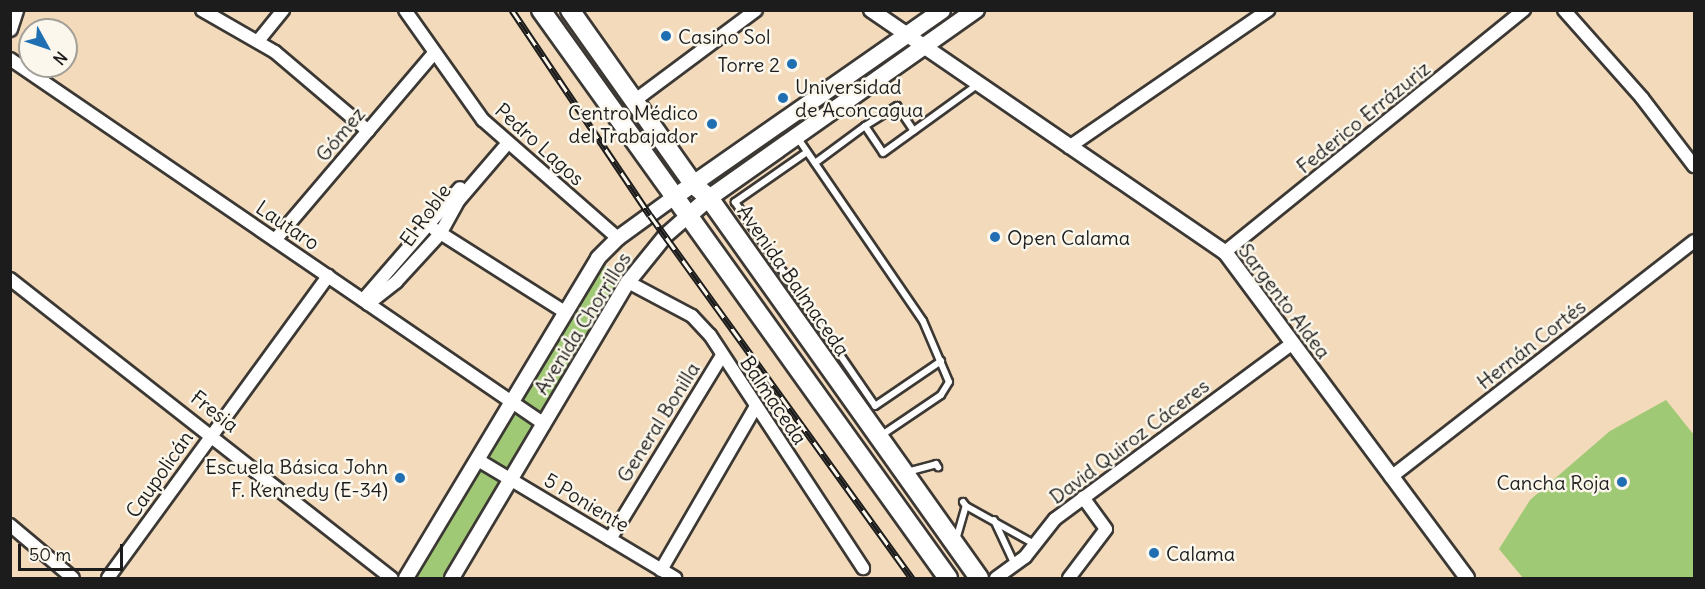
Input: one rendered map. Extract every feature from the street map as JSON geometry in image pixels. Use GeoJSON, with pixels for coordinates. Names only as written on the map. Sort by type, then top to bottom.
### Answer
{"type":"FeatureCollection","features":[{"type":"Feature","properties":{"kind":"main road"},"geometry":{"type":"LineString","coordinates":[[541,10],[948,579]]}},
{"type":"Feature","properties":{"kind":"main road","name":"Avenida Balmaceda"},"geometry":{"type":"LineString","coordinates":[[570,10],[693,184],[709,198],[979,579]]}},
{"type":"Feature","properties":{"kind":"main road"},"geometry":{"type":"LineString","coordinates":[[674,198],[942,10]]}},
{"type":"Feature","properties":{"kind":"main road","name":"Avenida Chorrillos"},"geometry":{"type":"LineString","coordinates":[[687,217],[709,198],[976,10]]}},
{"type":"Feature","properties":{"kind":"street"},"geometry":{"type":"LineString","coordinates":[[10,29],[16,10]]}},
{"type":"Feature","properties":{"kind":"street"},"geometry":{"type":"LineString","coordinates":[[202,10],[258,41],[368,131]]}},
{"type":"Feature","properties":{"kind":"street"},"geometry":{"type":"LineString","coordinates":[[258,41],[283,10]]}},
{"type":"Feature","properties":{"kind":"street","name":"Pedro Lagos"},"geometry":{"type":"LineString","coordinates":[[405,10],[435,53],[504,141],[618,238]]}},
{"type":"Feature","properties":{"kind":"street"},"geometry":{"type":"LineString","coordinates":[[634,101],[756,10]]}},
{"type":"Feature","properties":{"kind":"street","name":"Sargento Aldea"},"geometry":{"type":"LineString","coordinates":[[871,10],[921,49],[1225,252],[1467,579]]}},
{"type":"Feature","properties":{"kind":"street"},"geometry":{"type":"LineString","coordinates":[[1070,147],[1268,10]]}},
{"type":"Feature","properties":{"kind":"street","name":"Federico Errázuriz"},"geometry":{"type":"LineString","coordinates":[[1225,252],[1524,10]]}},
{"type":"Feature","properties":{"kind":"street"},"geometry":{"type":"LineString","coordinates":[[1564,10],[1642,99],[1695,166]]}},
{"type":"Feature","properties":{"kind":"street","name":"Gómez"},"geometry":{"type":"LineString","coordinates":[[275,240],[435,53]]}},
{"type":"Feature","properties":{"kind":"street","name":"Lautaro"},"geometry":{"type":"LineString","coordinates":[[10,59],[544,424]]}},
{"type":"Feature","properties":{"kind":"street","name":"El Roble"},"geometry":{"type":"LineString","coordinates":[[366,302],[428,225],[504,141]]}},
{"type":"Feature","properties":{"kind":"street","name":"El Roble"},"geometry":{"type":"LineString","coordinates":[[366,302],[396,282],[440,234],[459,201],[504,141]]}},
{"type":"Feature","properties":{"kind":"street","name":"Avenida Chorrillos"},"geometry":{"type":"LineString","coordinates":[[406,579],[598,258],[618,238],[674,198]]}},
{"type":"Feature","properties":{"kind":"street","name":"Avenida Chorrillos"},"geometry":{"type":"LineString","coordinates":[[452,579],[628,282],[666,235],[687,217]]}},
{"type":"Feature","properties":{"kind":"street"},"geometry":{"type":"LineString","coordinates":[[428,225],[566,312]]}},
{"type":"Feature","properties":{"kind":"street","name":"Hernán Cortés"},"geometry":{"type":"LineString","coordinates":[[1391,477],[1695,241]]}},
{"type":"Feature","properties":{"kind":"street","name":"Caupolicán"},"geometry":{"type":"LineString","coordinates":[[108,579],[328,276]]}},
{"type":"Feature","properties":{"kind":"street","name":"Fresia"},"geometry":{"type":"LineString","coordinates":[[10,279],[212,433],[392,579]]}},
{"type":"Feature","properties":{"kind":"street","name":"Balmaceda"},"geometry":{"type":"LineString","coordinates":[[628,282],[692,316],[710,334],[721,357],[863,568]]}},
{"type":"Feature","properties":{"kind":"street","name":"David Quiroz Cáceres"},"geometry":{"type":"LineString","coordinates":[[996,579],[1016,565],[1036,545],[1055,519],[1293,342]]}},
{"type":"Feature","properties":{"kind":"street","name":"General Bonilla"},"geometry":{"type":"LineString","coordinates":[[610,539],[721,357]]}},
{"type":"Feature","properties":{"kind":"street"},"geometry":{"type":"LineString","coordinates":[[661,570],[755,408]]}},
{"type":"Feature","properties":{"kind":"street","name":"5 Poniente"},"geometry":{"type":"LineString","coordinates":[[478,460],[675,579]]}},
{"type":"Feature","properties":{"kind":"street"},"geometry":{"type":"LineString","coordinates":[[1069,579],[1106,529],[1083,497]]}},
{"type":"Feature","properties":{"kind":"street"},"geometry":{"type":"LineString","coordinates":[[10,525],[73,579]]}},
{"type":"Feature","properties":{"kind":"lane"},"geometry":{"type":"LineString","coordinates":[[866,126],[883,153],[977,85]]}},
{"type":"Feature","properties":{"kind":"lane"},"geometry":{"type":"LineString","coordinates":[[815,164],[897,106],[914,131]]}},
{"type":"Feature","properties":{"kind":"lane"},"geometry":{"type":"LineString","coordinates":[[796,136],[923,321],[949,382],[941,395],[879,438]]}},
{"type":"Feature","properties":{"kind":"lane"},"geometry":{"type":"LineString","coordinates":[[807,152],[735,202],[875,406],[941,361]]}},
{"type":"Feature","properties":{"kind":"lane"},"geometry":{"type":"LineString","coordinates":[[904,473],[936,464],[938,467]]}},
{"type":"Feature","properties":{"kind":"lane"},"geometry":{"type":"LineString","coordinates":[[954,544],[965,504],[1036,545]]}},
{"type":"Feature","properties":{"kind":"lane"},"geometry":{"type":"LineString","coordinates":[[993,519],[1016,565]]}},
{"type":"Feature","properties":{"kind":"green space"},"geometry":{"type":"Polygon","coordinates":[[[603,264],[625,277],[445,578],[415,577],[603,264]]]}},
{"type":"Feature","properties":{"kind":"green space","name":"Cancha Roja"},"geometry":{"type":"Polygon","coordinates":[[[1666,400],[1694,435],[1694,578],[1523,578],[1499,549],[1530,500],[1610,431],[1666,400]]]}},
{"type":"Feature","properties":{"kind":"railway"},"geometry":{"type":"LineString","coordinates":[[512,10],[650,215],[912,578]]}},
{"type":"Feature","properties":{"kind":"place","name":"Casino Sol"},"geometry":{"type":"Point","coordinates":[666,36]}},
{"type":"Feature","properties":{"kind":"place","name":"Torre 2"},"geometry":{"type":"Point","coordinates":[792,64]}},
{"type":"Feature","properties":{"kind":"place","name":"Universidad de Aconcagua"},"geometry":{"type":"Point","coordinates":[783,98]}},
{"type":"Feature","properties":{"kind":"place","name":"Centro Médico del Trabajador"},"geometry":{"type":"Point","coordinates":[712,124]}},
{"type":"Feature","properties":{"kind":"place","name":"Open Calama"},"geometry":{"type":"Point","coordinates":[995,237]}},
{"type":"Feature","properties":{"kind":"place","name":"Escuela Básica John F. Kennedy (E-34)"},"geometry":{"type":"Point","coordinates":[400,478]}},
{"type":"Feature","properties":{"kind":"place","name":"Cancha Roja"},"geometry":{"type":"Point","coordinates":[1622,482]}},
{"type":"Feature","properties":{"kind":"place","name":"Calama"},"geometry":{"type":"Point","coordinates":[1154,553]}}]}
